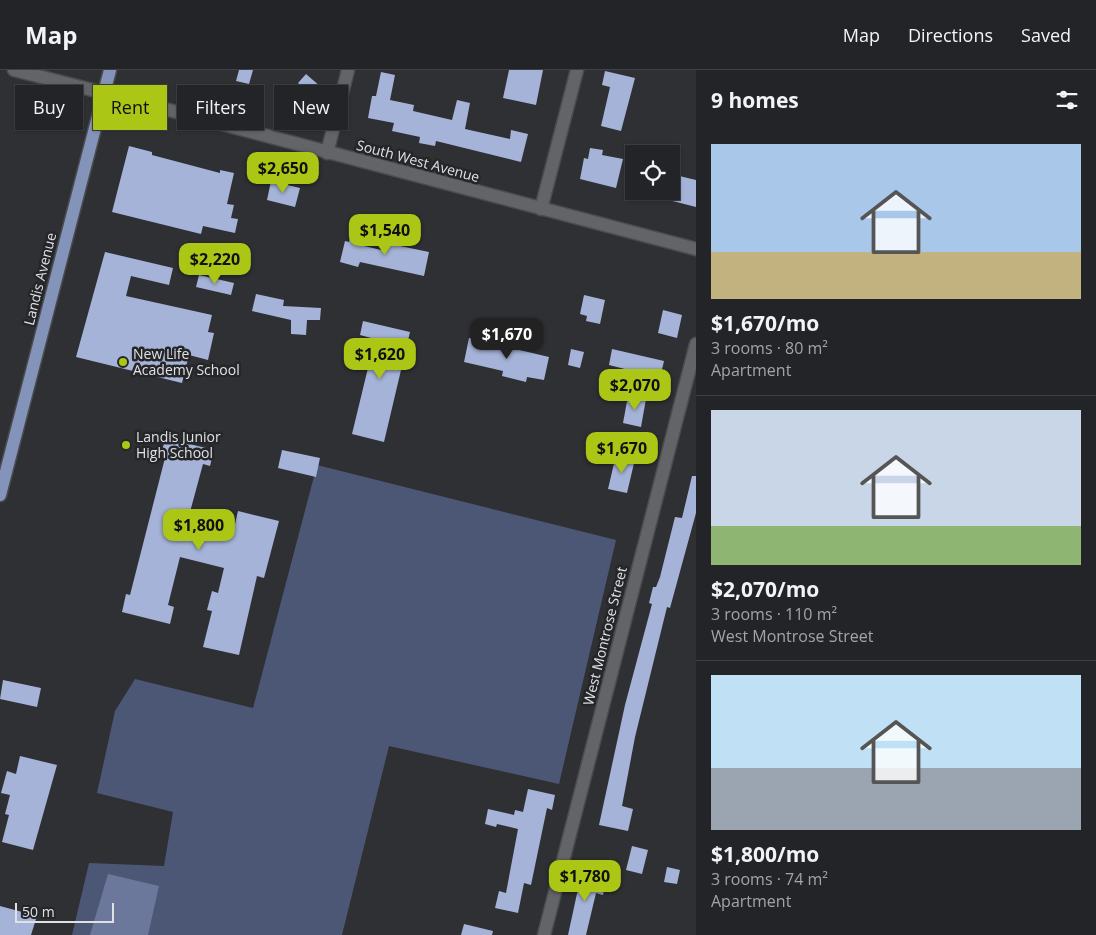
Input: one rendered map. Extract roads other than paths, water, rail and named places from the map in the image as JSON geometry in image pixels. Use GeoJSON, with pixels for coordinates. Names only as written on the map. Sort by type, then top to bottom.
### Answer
{"type":"FeatureCollection","features":[{"type":"Feature","properties":{"kind":"main road","name":"Landis Avenue"},"geometry":{"type":"LineString","coordinates":[[106,85],[110,70]]}},
{"type":"Feature","properties":{"kind":"main road","name":"Landis Avenue"},"geometry":{"type":"LineString","coordinates":[[0,495],[94,130]]}},
{"type":"Feature","properties":{"kind":"street","name":"South West Avenue"},"geometry":{"type":"LineString","coordinates":[[14,70],[93,90]]}},
{"type":"Feature","properties":{"kind":"street"},"geometry":{"type":"LineString","coordinates":[[327,153],[348,70]]}},
{"type":"Feature","properties":{"kind":"street"},"geometry":{"type":"LineString","coordinates":[[541,209],[577,70]]}},
{"type":"Feature","properties":{"kind":"street","name":"South West Avenue"},"geometry":{"type":"LineString","coordinates":[[167,110],[696,249]]}},
{"type":"Feature","properties":{"kind":"street","name":"West Montrose Street"},"geometry":{"type":"LineString","coordinates":[[544,935],[696,344]]}},
{"type":"Feature","properties":{"kind":"place","name":"New Life Academy School"},"geometry":{"type":"Point","coordinates":[123,362]}},
{"type":"Feature","properties":{"kind":"place","name":"Landis Junior High School"},"geometry":{"type":"Point","coordinates":[126,445]}}]}
